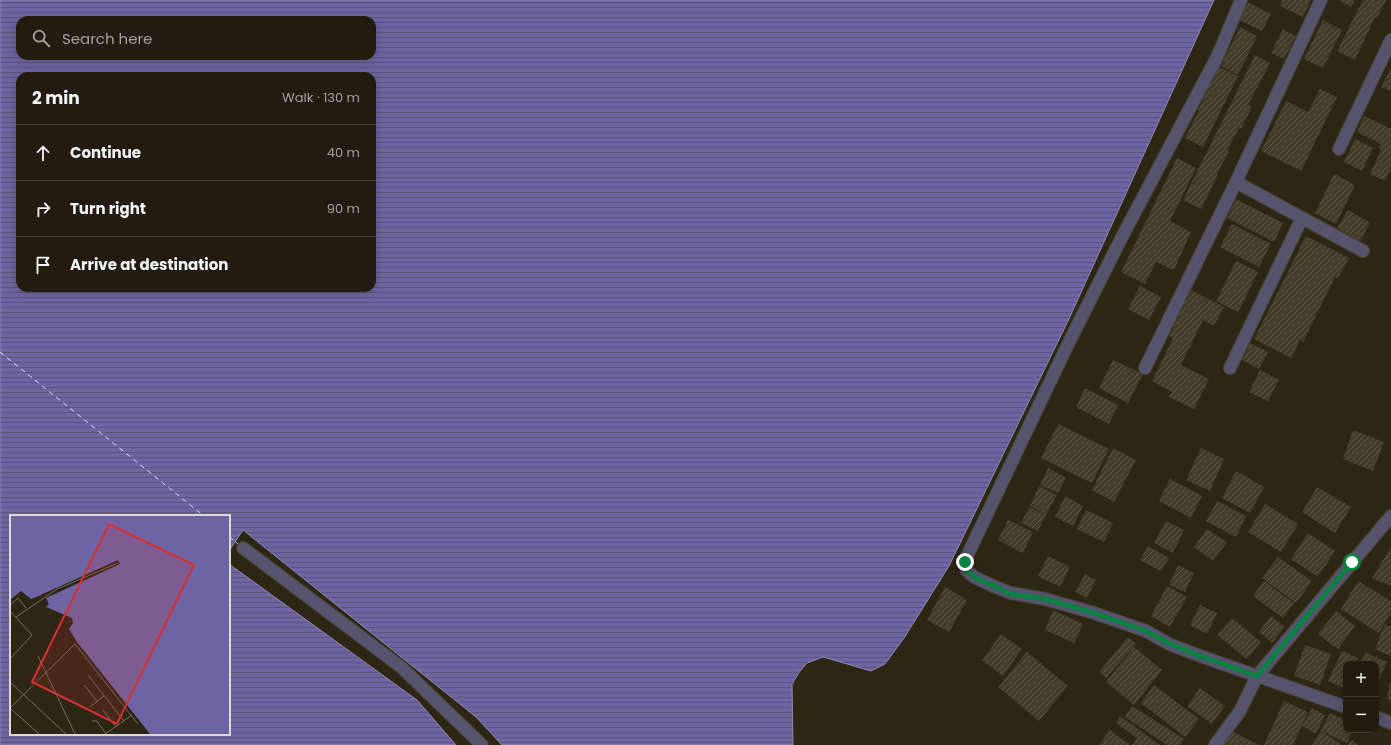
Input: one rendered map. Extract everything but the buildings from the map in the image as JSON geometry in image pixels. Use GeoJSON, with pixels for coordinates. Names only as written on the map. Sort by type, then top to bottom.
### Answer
{"type":"FeatureCollection","features":[{"type":"Feature","properties":{"kind":"street"},"geometry":{"type":"LineString","coordinates":[[1242,0],[1218,55],[1123,235],[1070,340],[965,562],[966,570],[974,577],[1011,594],[1045,599],[1094,613],[1146,631],[1170,644],[1203,657],[1343,706]]}},
{"type":"Feature","properties":{"kind":"street"},"geometry":{"type":"LineString","coordinates":[[1145,368],[1236,182],[1321,0]]}},
{"type":"Feature","properties":{"kind":"street"},"geometry":{"type":"LineString","coordinates":[[1339,149],[1391,40]]}},
{"type":"Feature","properties":{"kind":"street"},"geometry":{"type":"LineString","coordinates":[[1236,182],[1363,251]]}},
{"type":"Feature","properties":{"kind":"street"},"geometry":{"type":"LineString","coordinates":[[1230,368],[1302,218]]}},
{"type":"Feature","properties":{"kind":"street"},"geometry":{"type":"LineString","coordinates":[[1215,745],[1240,711],[1257,676],[1391,516]]}},
{"type":"Feature","properties":{"kind":"street"},"geometry":{"type":"LineString","coordinates":[[243,548],[401,667],[482,745]]}},
{"type":"Feature","properties":{"kind":"street"},"geometry":{"type":"LineString","coordinates":[[1379,718],[1391,723]]}},
{"type":"Feature","properties":{"kind":"shaded area"},"geometry":{"type":"Polygon","coordinates":[[[0,0],[1214,0],[1068,321],[949,566],[904,638],[885,664],[871,671],[823,657],[807,663],[800,671],[792,684],[793,745],[502,745],[476,717],[243,530],[230,550],[230,515],[10,515],[10,735],[230,735],[230,565],[417,700],[456,745],[0,745],[0,0]]]}},
{"type":"Feature","properties":{"kind":"ferry route"},"geometry":{"type":"LineString","coordinates":[[0,352],[203,515]]}},
{"type":"Feature","properties":{"kind":"ferry route"},"geometry":{"type":"LineString","coordinates":[[230,537],[239,545]]}},
{"type":"Feature","properties":{"kind":"route"},"geometry":{"type":"LineString","coordinates":[[965,562],[966,570],[974,577],[1011,594],[1027,595],[1045,599],[1094,613],[1146,631],[1170,644],[1257,676],[1352,562]]}}]}
